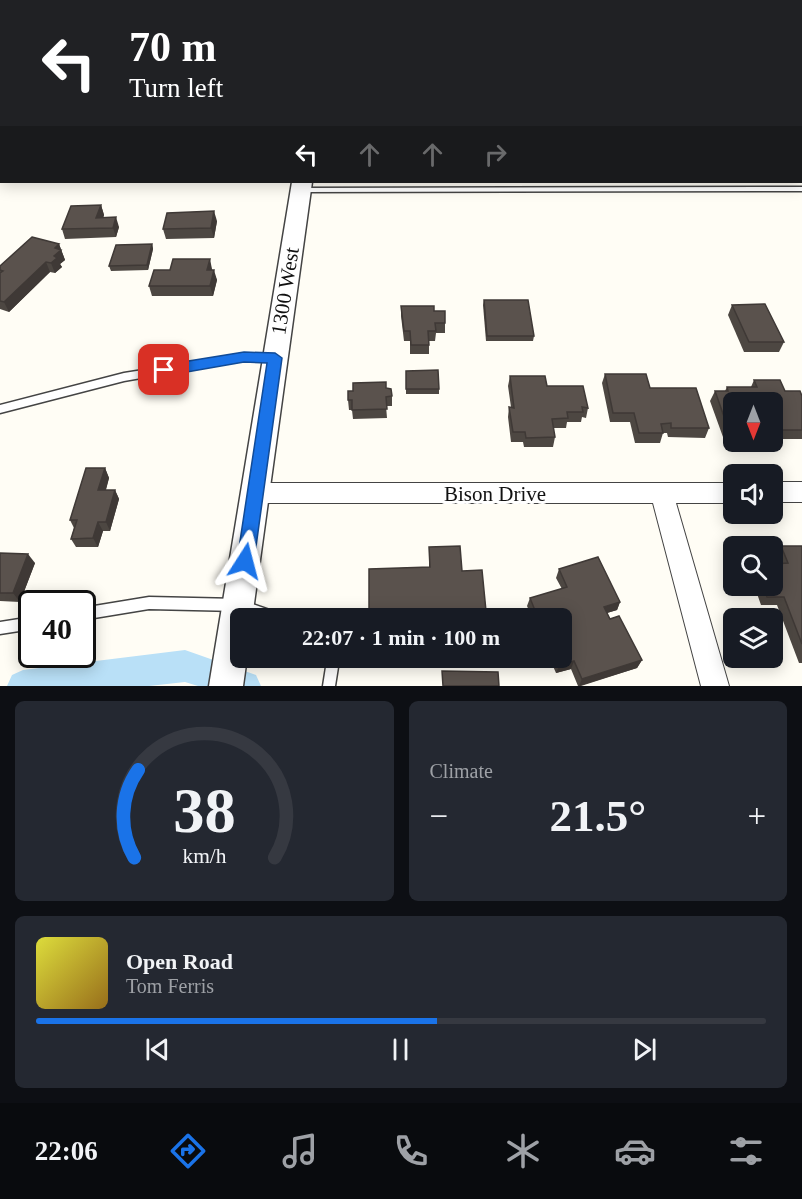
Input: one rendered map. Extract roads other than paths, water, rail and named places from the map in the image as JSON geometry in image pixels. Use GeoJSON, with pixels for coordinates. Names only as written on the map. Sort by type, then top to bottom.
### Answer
{"type":"FeatureCollection","features":[{"type":"Feature","properties":{"kind":"street","name":"1300 West"},"geometry":{"type":"LineString","coordinates":[[226,686],[302,186]]}},
{"type":"Feature","properties":{"kind":"street"},"geometry":{"type":"LineString","coordinates":[[783,492],[802,492]]}},
{"type":"Feature","properties":{"kind":"street","name":"Bison Drive"},"geometry":{"type":"LineString","coordinates":[[256,493],[723,493]]}},
{"type":"Feature","properties":{"kind":"street"},"geometry":{"type":"LineString","coordinates":[[662,494],[715,686]]}},
{"type":"Feature","properties":{"kind":"lane"},"geometry":{"type":"LineString","coordinates":[[302,186],[802,189]]}},
{"type":"Feature","properties":{"kind":"lane"},"geometry":{"type":"LineString","coordinates":[[0,409],[124,377],[244,357],[275,358]]}},
{"type":"Feature","properties":{"kind":"lane"},"geometry":{"type":"LineString","coordinates":[[96,612],[149,603],[238,605],[247,608]]}},
{"type":"Feature","properties":{"kind":"lane"},"geometry":{"type":"LineString","coordinates":[[0,628],[18,625]]}},
{"type":"Feature","properties":{"kind":"lane"},"geometry":{"type":"LineString","coordinates":[[329,686],[332,668]]}},
{"type":"Feature","properties":{"kind":"waterway"},"geometry":{"type":"LineString","coordinates":[[23,686],[185,666],[245,686]]}}]}
